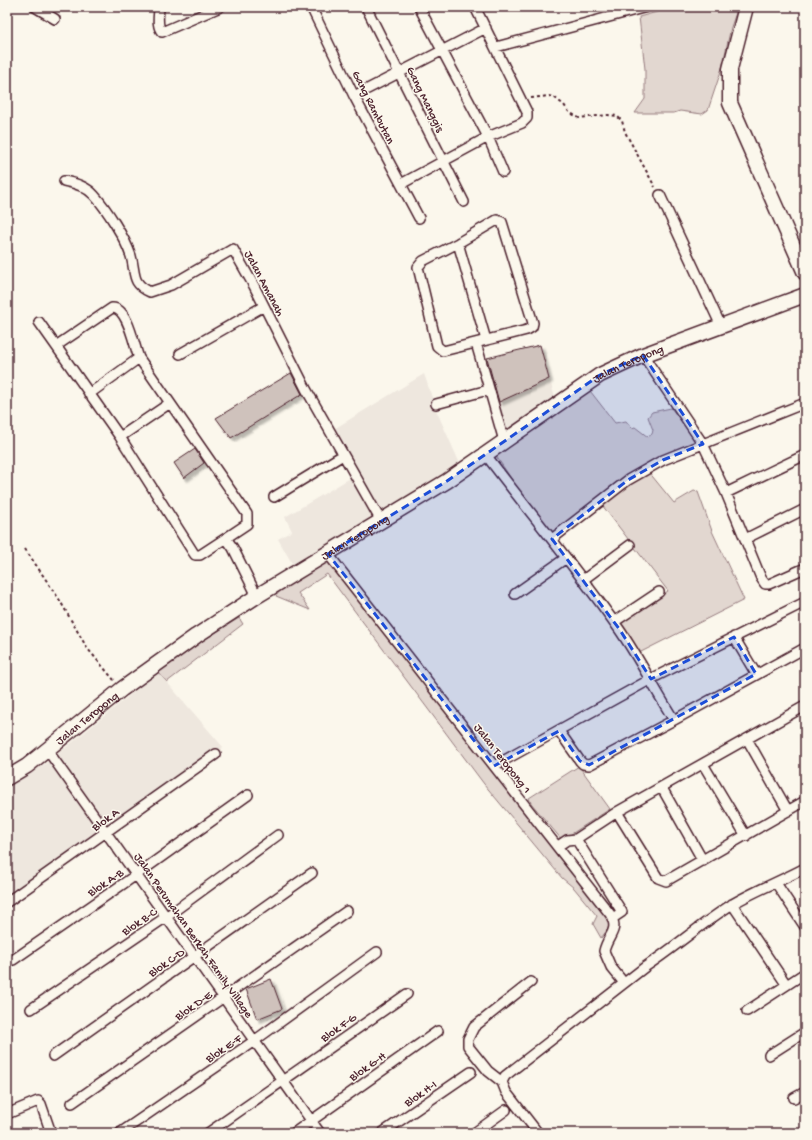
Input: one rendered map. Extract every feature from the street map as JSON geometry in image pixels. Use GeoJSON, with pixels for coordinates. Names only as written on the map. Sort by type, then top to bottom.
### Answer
{"type":"FeatureCollection","features":[{"type":"Feature","properties":{"kind":"main road"},"geometry":{"type":"LineString","coordinates":[[746,7],[730,69],[730,103],[805,273]]}},
{"type":"Feature","properties":{"kind":"main road","name":"Jalan Teropong"},"geometry":{"type":"LineString","coordinates":[[7,778],[48,751],[122,689],[196,636],[257,596],[447,481],[600,375],[643,355],[805,294]]}},
{"type":"Feature","properties":{"kind":"street"},"geometry":{"type":"LineString","coordinates":[[35,7],[55,19]]}},
{"type":"Feature","properties":{"kind":"street"},"geometry":{"type":"LineString","coordinates":[[159,7],[159,30],[165,32],[206,10],[220,7]]}},
{"type":"Feature","properties":{"kind":"street","name":"Gang Rambutan"},"geometry":{"type":"LineString","coordinates":[[311,7],[354,96],[419,218]]}},
{"type":"Feature","properties":{"kind":"street","name":"Gang Manggis"},"geometry":{"type":"LineString","coordinates":[[366,7],[464,202]]}},
{"type":"Feature","properties":{"kind":"street"},"geometry":{"type":"LineString","coordinates":[[419,7],[488,138],[503,172]]}},
{"type":"Feature","properties":{"kind":"street"},"geometry":{"type":"LineString","coordinates":[[401,184],[488,138],[522,123],[527,118],[527,112],[522,100],[475,7]]}},
{"type":"Feature","properties":{"kind":"street"},"geometry":{"type":"LineString","coordinates":[[496,48],[647,7]]}},
{"type":"Feature","properties":{"kind":"street"},"geometry":{"type":"LineString","coordinates":[[354,96],[486,28]]}},
{"type":"Feature","properties":{"kind":"street","name":"Jalan Amanah"},"geometry":{"type":"LineString","coordinates":[[64,181],[76,183],[94,194],[124,240],[130,256],[136,281],[140,287],[150,292],[171,285],[233,249],[306,389],[381,521]]}},
{"type":"Feature","properties":{"kind":"street"},"geometry":{"type":"LineString","coordinates":[[660,195],[721,326]]}},
{"type":"Feature","properties":{"kind":"street"},"geometry":{"type":"LineString","coordinates":[[498,220],[502,222],[533,323],[527,330],[486,340],[443,351],[437,346],[418,267],[423,261],[458,244],[491,222],[498,220]]}},
{"type":"Feature","properties":{"kind":"street"},"geometry":{"type":"LineString","coordinates":[[458,244],[486,340]]}},
{"type":"Feature","properties":{"kind":"street"},"geometry":{"type":"LineString","coordinates":[[180,354],[264,306]]}},
{"type":"Feature","properties":{"kind":"street"},"geometry":{"type":"LineString","coordinates":[[38,322],[120,437],[195,555],[200,555],[247,524],[247,514],[139,358],[130,328],[119,311],[112,308],[56,346]]}},
{"type":"Feature","properties":{"kind":"street"},"geometry":{"type":"LineString","coordinates":[[476,343],[488,390],[504,441]]}},
{"type":"Feature","properties":{"kind":"street"},"geometry":{"type":"LineString","coordinates":[[643,355],[703,444],[726,493],[761,578],[765,584],[805,568]]}},
{"type":"Feature","properties":{"kind":"street"},"geometry":{"type":"LineString","coordinates":[[89,394],[139,358]]}},
{"type":"Feature","properties":{"kind":"street"},"geometry":{"type":"LineString","coordinates":[[436,404],[488,390]]}},
{"type":"Feature","properties":{"kind":"street"},"geometry":{"type":"LineString","coordinates":[[120,437],[170,403]]}},
{"type":"Feature","properties":{"kind":"street"},"geometry":{"type":"LineString","coordinates":[[552,539],[628,480],[663,460],[805,403]]}},
{"type":"Feature","properties":{"kind":"street"},"geometry":{"type":"LineString","coordinates":[[274,497],[343,455]]}},
{"type":"Feature","properties":{"kind":"street"},"geometry":{"type":"LineString","coordinates":[[486,455],[531,515],[552,539],[614,622],[651,679],[674,720]]}},
{"type":"Feature","properties":{"kind":"street"},"geometry":{"type":"LineString","coordinates":[[726,493],[804,458]]}},
{"type":"Feature","properties":{"kind":"street"},"geometry":{"type":"LineString","coordinates":[[745,539],[805,509]]}},
{"type":"Feature","properties":{"kind":"street"},"geometry":{"type":"LineString","coordinates":[[226,538],[233,548],[257,596]]}},
{"type":"Feature","properties":{"kind":"street"},"geometry":{"type":"LineString","coordinates":[[583,580],[630,545]]}},
{"type":"Feature","properties":{"kind":"street","name":"Jalan Teropong 1"},"geometry":{"type":"LineString","coordinates":[[328,554],[613,918]]}},
{"type":"Feature","properties":{"kind":"street"},"geometry":{"type":"LineString","coordinates":[[515,594],[566,558]]}},
{"type":"Feature","properties":{"kind":"street"},"geometry":{"type":"LineString","coordinates":[[614,622],[659,592]]}},
{"type":"Feature","properties":{"kind":"street"},"geometry":{"type":"LineString","coordinates":[[494,766],[651,679],[805,602]]}},
{"type":"Feature","properties":{"kind":"street"},"geometry":{"type":"LineString","coordinates":[[734,637],[756,674]]}},
{"type":"Feature","properties":{"kind":"street"},"geometry":{"type":"LineString","coordinates":[[559,731],[580,761],[583,764],[589,765],[805,648]]}},
{"type":"Feature","properties":{"kind":"street"},"geometry":{"type":"LineString","coordinates":[[558,846],[567,840],[576,839],[617,812],[805,706]]}},
{"type":"Feature","properties":{"kind":"street"},"geometry":{"type":"LineString","coordinates":[[747,739],[788,811]]}},
{"type":"Feature","properties":{"kind":"street","name":"Jalan Perumahan Berkah Family Village"},"geometry":{"type":"LineString","coordinates":[[48,751],[320,1133]]}},
{"type":"Feature","properties":{"kind":"street","name":"Blok A"},"geometry":{"type":"LineString","coordinates":[[7,902],[216,754]]}},
{"type":"Feature","properties":{"kind":"street"},"geometry":{"type":"LineString","coordinates":[[703,764],[746,836]]}},
{"type":"Feature","properties":{"kind":"street"},"geometry":{"type":"LineString","coordinates":[[662,788],[703,861]]}},
{"type":"Feature","properties":{"kind":"street","name":"Blok A-B"},"geometry":{"type":"LineString","coordinates":[[13,960],[248,795]]}},
{"type":"Feature","properties":{"kind":"street"},"geometry":{"type":"LineString","coordinates":[[617,812],[660,880],[666,881],[805,801]]}},
{"type":"Feature","properties":{"kind":"street","name":"Blok B-C"},"geometry":{"type":"LineString","coordinates":[[31,1009],[166,917],[278,835]]}},
{"type":"Feature","properties":{"kind":"street"},"geometry":{"type":"LineString","coordinates":[[576,839],[622,912],[613,918],[615,922],[614,931],[604,951],[611,967],[624,983]]}},
{"type":"Feature","properties":{"kind":"street"},"geometry":{"type":"LineString","coordinates":[[502,1082],[505,1076],[513,1068],[705,923],[732,904],[805,868]]}},
{"type":"Feature","properties":{"kind":"street","name":"Blok C-D"},"geometry":{"type":"LineString","coordinates":[[52,1056],[312,872]]}},
{"type":"Feature","properties":{"kind":"street"},"geometry":{"type":"LineString","coordinates":[[776,883],[805,927]]}},
{"type":"Feature","properties":{"kind":"street"},"geometry":{"type":"LineString","coordinates":[[732,904],[786,984]]}},
{"type":"Feature","properties":{"kind":"street","name":"Blok D-E"},"geometry":{"type":"LineString","coordinates":[[72,1104],[347,911]]}},
{"type":"Feature","properties":{"kind":"street","name":"Blok E-F"},"geometry":{"type":"LineString","coordinates":[[120,1133],[254,1041],[377,952]]}},
{"type":"Feature","properties":{"kind":"street"},"geometry":{"type":"LineString","coordinates":[[747,1011],[786,984],[805,973]]}},
{"type":"Feature","properties":{"kind":"street"},"geometry":{"type":"LineString","coordinates":[[531,982],[474,1027],[468,1039],[468,1046],[488,1071],[502,1082],[506,1092],[538,1133]]}},
{"type":"Feature","properties":{"kind":"street","name":"Blok F-G"},"geometry":{"type":"LineString","coordinates":[[208,1133],[407,994]]}},
{"type":"Feature","properties":{"kind":"street","name":"Blok G-H"},"geometry":{"type":"LineString","coordinates":[[294,1133],[438,1031]]}},
{"type":"Feature","properties":{"kind":"street"},"geometry":{"type":"LineString","coordinates":[[769,1055],[805,1032]]}},
{"type":"Feature","properties":{"kind":"street","name":"Blok H-I"},"geometry":{"type":"LineString","coordinates":[[382,1133],[470,1072]]}},
{"type":"Feature","properties":{"kind":"street"},"geometry":{"type":"LineString","coordinates":[[794,1098],[805,1092]]}},
{"type":"Feature","properties":{"kind":"street"},"geometry":{"type":"LineString","coordinates":[[7,1114],[38,1100],[41,1104],[51,1133]]}},
{"type":"Feature","properties":{"kind":"street"},"geometry":{"type":"LineString","coordinates":[[474,1133],[506,1110]]}},
{"type":"Feature","properties":{"kind":"path"},"geometry":{"type":"LineString","coordinates":[[522,100],[536,96],[549,96],[560,101],[569,112],[579,118],[608,115],[617,116],[622,121],[625,132],[660,195]]}},
{"type":"Feature","properties":{"kind":"path"},"geometry":{"type":"LineString","coordinates":[[25,549],[59,600],[87,648],[122,689]]}},
{"type":"Feature","properties":{"kind":"highlighted area"},"geometry":{"type":"Polygon","coordinates":[[[643,355],[703,444],[663,460],[628,480],[552,539],[620,630],[651,679],[734,637],[756,674],[589,765],[580,761],[559,731],[494,766],[328,554],[447,481],[600,375],[643,355]]]}},
{"type":"Feature","properties":{"kind":"shaded area"},"geometry":{"type":"Polygon","coordinates":[[[675,7],[738,7],[731,27],[722,68],[708,110],[702,114],[680,111],[674,113],[635,113],[645,99],[645,69],[639,17],[675,7]]]}},
{"type":"Feature","properties":{"kind":"shaded area"},"geometry":{"type":"Polygon","coordinates":[[[540,345],[555,398],[506,432],[484,359],[540,345]]]}},
{"type":"Feature","properties":{"kind":"shaded area"},"geometry":{"type":"Polygon","coordinates":[[[424,374],[437,412],[461,466],[384,515],[334,429],[424,374]]]}},
{"type":"Feature","properties":{"kind":"shaded area"},"geometry":{"type":"Polygon","coordinates":[[[587,387],[615,423],[626,421],[632,428],[635,427],[648,437],[652,434],[653,430],[648,417],[652,412],[671,408],[698,443],[680,451],[553,534],[525,499],[496,456],[505,446],[587,387]]]}},
{"type":"Feature","properties":{"kind":"shaded area"},"geometry":{"type":"Polygon","coordinates":[[[648,471],[674,503],[694,491],[698,492],[712,531],[744,600],[639,653],[619,624],[668,591],[602,505],[648,471]]]}},
{"type":"Feature","properties":{"kind":"shaded area"},"geometry":{"type":"Polygon","coordinates":[[[352,477],[376,517],[293,565],[278,539],[292,531],[285,517],[352,477]]]}},
{"type":"Feature","properties":{"kind":"shaded area"},"geometry":{"type":"Polygon","coordinates":[[[331,561],[608,918],[609,928],[601,938],[593,924],[597,916],[574,888],[562,878],[484,784],[327,574],[298,593],[310,610],[276,596],[280,591],[325,563],[331,561]]]}},
{"type":"Feature","properties":{"kind":"shaded area"},"geometry":{"type":"Polygon","coordinates":[[[239,618],[243,624],[167,682],[158,672],[191,648],[239,618]]]}},
{"type":"Feature","properties":{"kind":"shaded area"},"geometry":{"type":"Polygon","coordinates":[[[158,672],[223,747],[7,896],[7,786],[48,762],[158,672]]]}},
{"type":"Feature","properties":{"kind":"shaded area"},"geometry":{"type":"Polygon","coordinates":[[[579,766],[610,809],[562,840],[531,803],[529,798],[579,766]]]}},
{"type":"Feature","properties":{"kind":"building"},"geometry":{"type":"Polygon","coordinates":[[[540,345],[549,379],[499,402],[487,358],[540,345]]]}},
{"type":"Feature","properties":{"kind":"building"},"geometry":{"type":"Polygon","coordinates":[[[291,373],[302,394],[231,438],[216,418],[291,373]]]}},
{"type":"Feature","properties":{"kind":"building"},"geometry":{"type":"Polygon","coordinates":[[[195,449],[204,463],[184,478],[174,463],[195,449]]]}},
{"type":"Feature","properties":{"kind":"building"},"geometry":{"type":"Polygon","coordinates":[[[271,979],[282,1009],[257,1019],[246,989],[271,979]]]}}]}
